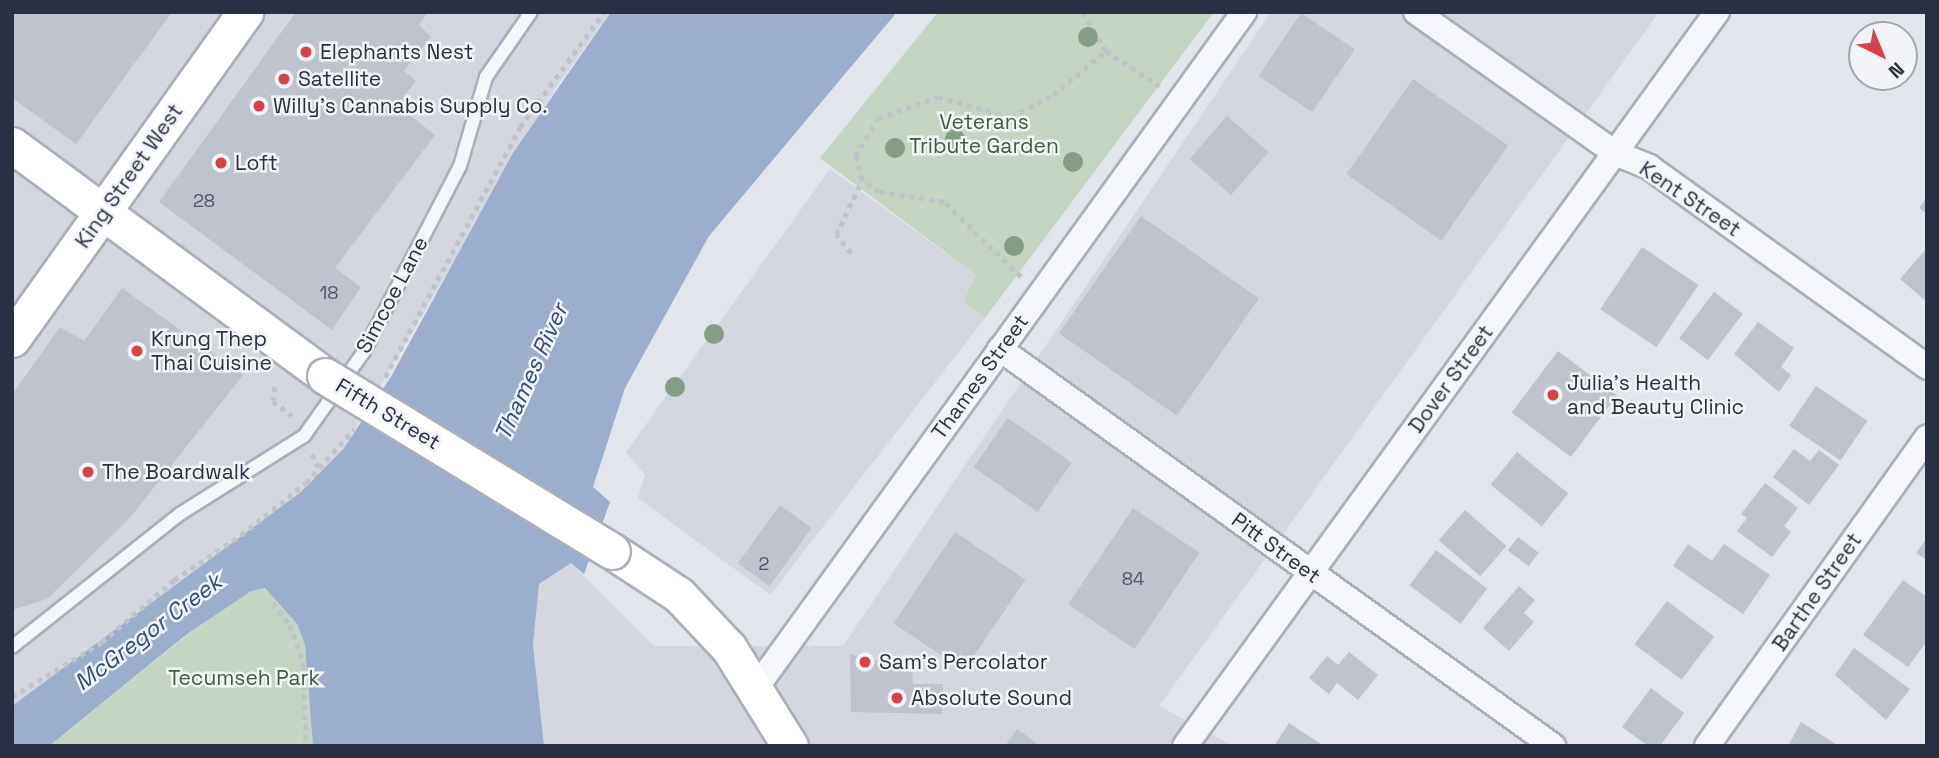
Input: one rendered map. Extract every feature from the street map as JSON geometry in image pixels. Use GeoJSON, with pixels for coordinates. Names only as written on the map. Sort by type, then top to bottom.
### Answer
{"type":"FeatureCollection","features":[{"type":"Feature","properties":{"kind":"street","name":"King Street West"},"geometry":{"type":"LineString","coordinates":[[12,339],[101,210],[245,12]]}},
{"type":"Feature","properties":{"kind":"street","name":"Thames Street"},"geometry":{"type":"LineString","coordinates":[[756,688],[1244,12]]}},
{"type":"Feature","properties":{"kind":"street","name":"Kent Street"},"geometry":{"type":"LineString","coordinates":[[1416,12],[1615,153],[1649,167],[1927,367]]}},
{"type":"Feature","properties":{"kind":"street","name":"Dover Street"},"geometry":{"type":"LineString","coordinates":[[1185,746],[1307,573],[1717,12]]}},
{"type":"Feature","properties":{"kind":"street","name":"Fifth Street"},"geometry":{"type":"LineString","coordinates":[[12,145],[325,376],[612,551],[679,595],[756,688]]}},
{"type":"Feature","properties":{"kind":"street","name":"Pitt Street"},"geometry":{"type":"LineString","coordinates":[[1000,349],[1307,573],[1553,746]]}},
{"type":"Feature","properties":{"kind":"street","name":"Barthe Street"},"geometry":{"type":"LineString","coordinates":[[1707,746],[1927,438]]}},
{"type":"Feature","properties":{"kind":"street"},"geometry":{"type":"LineString","coordinates":[[756,688],[790,746]]}},
{"type":"Feature","properties":{"kind":"lane","name":"Simcoe Lane"},"geometry":{"type":"LineString","coordinates":[[12,647],[180,514],[304,436],[363,353],[460,166],[486,77],[531,12]]}},
{"type":"Feature","properties":{"kind":"path"},"geometry":{"type":"LineString","coordinates":[[382,382],[520,127],[604,12]]}},
{"type":"Feature","properties":{"kind":"path"},"geometry":{"type":"LineString","coordinates":[[1083,12],[1106,51],[1181,99]]}},
{"type":"Feature","properties":{"kind":"path"},"geometry":{"type":"LineString","coordinates":[[1039,295],[944,202],[879,192],[862,180],[855,156],[878,118],[938,97],[1011,117],[1053,95],[1106,51]]}},
{"type":"Feature","properties":{"kind":"path"},"geometry":{"type":"LineString","coordinates":[[851,253],[836,235],[862,180]]}},
{"type":"Feature","properties":{"kind":"path"},"geometry":{"type":"LineString","coordinates":[[12,697],[102,642],[174,580],[241,535],[306,483],[356,425]]}},
{"type":"Feature","properties":{"kind":"path"},"geometry":{"type":"LineString","coordinates":[[273,603],[290,625],[304,665],[306,746]]}},
{"type":"Feature","properties":{"kind":"shaded area"},"geometry":{"type":"Polygon","coordinates":[[[12,12],[611,12],[557,86],[344,448],[301,492],[12,706],[12,12]]]}},
{"type":"Feature","properties":{"kind":"shaded area"},"geometry":{"type":"Polygon","coordinates":[[[1271,12],[1659,12],[1159,706],[1233,746],[544,746],[533,645],[539,584],[571,563],[654,646],[843,646],[1271,12]]]}},
{"type":"Feature","properties":{"kind":"shaded area"},"geometry":{"type":"Polygon","coordinates":[[[830,169],[976,275],[963,301],[985,318],[770,595],[638,498],[645,475],[626,452],[830,169]]]}},
{"type":"Feature","properties":{"kind":"green space","name":"Veterans Tribute Garden"},"geometry":{"type":"Polygon","coordinates":[[[938,12],[1214,12],[985,318],[963,301],[976,275],[820,158],[938,12]]]}},
{"type":"Feature","properties":{"kind":"green space","name":"Tecumseh Park"},"geometry":{"type":"Polygon","coordinates":[[[265,588],[297,624],[305,645],[313,746],[49,746],[186,636],[251,590],[265,588]]]}},
{"type":"Feature","properties":{"kind":"water"},"geometry":{"type":"Polygon","coordinates":[[[611,12],[897,12],[709,236],[625,388],[593,487],[610,502],[584,574],[571,563],[539,584],[533,645],[544,746],[313,746],[305,645],[297,624],[265,588],[251,591],[186,635],[49,746],[12,746],[12,706],[301,492],[344,448],[392,375],[513,153],[611,12]]]}},
{"type":"Feature","properties":{"kind":"building"},"geometry":{"type":"Polygon","coordinates":[[[12,12],[172,12],[76,144],[12,98],[12,12]]]}},
{"type":"Feature","properties":{"kind":"building"},"geometry":{"type":"Polygon","coordinates":[[[296,12],[428,12],[419,25],[431,37],[404,71],[416,81],[397,105],[435,135],[335,268],[361,287],[332,330],[159,202],[296,12]]]}},
{"type":"Feature","properties":{"kind":"building"},"geometry":{"type":"Polygon","coordinates":[[[1301,13],[1355,49],[1312,112],[1259,76],[1301,13]]]}},
{"type":"Feature","properties":{"kind":"building"},"geometry":{"type":"Polygon","coordinates":[[[1413,79],[1508,146],[1441,241],[1346,174],[1413,79]]]}},
{"type":"Feature","properties":{"kind":"building"},"geometry":{"type":"Polygon","coordinates":[[[1227,116],[1269,152],[1231,195],[1190,159],[1227,116]]]}},
{"type":"Feature","properties":{"kind":"building"},"geometry":{"type":"Polygon","coordinates":[[[1927,197],[1927,214],[1919,208],[1927,197]]]}},
{"type":"Feature","properties":{"kind":"building"},"geometry":{"type":"Polygon","coordinates":[[[1141,216],[1259,299],[1177,416],[1059,333],[1141,216]]]}},
{"type":"Feature","properties":{"kind":"building"},"geometry":{"type":"Polygon","coordinates":[[[1642,247],[1698,285],[1656,347],[1600,309],[1642,247]]]}},
{"type":"Feature","properties":{"kind":"building"},"geometry":{"type":"Polygon","coordinates":[[[1927,248],[1927,302],[1900,279],[1927,248]]]}},
{"type":"Feature","properties":{"kind":"building","name":"The Boardwalk"},"geometry":{"type":"Polygon","coordinates":[[[122,288],[243,375],[129,519],[47,599],[12,610],[12,395],[60,327],[84,341],[122,288]]]}},
{"type":"Feature","properties":{"kind":"building"},"geometry":{"type":"Polygon","coordinates":[[[1714,292],[1743,314],[1708,360],[1679,338],[1714,292]]]}},
{"type":"Feature","properties":{"kind":"building"},"geometry":{"type":"Polygon","coordinates":[[[1758,322],[1794,348],[1781,367],[1791,375],[1779,392],[1734,354],[1758,322]]]}},
{"type":"Feature","properties":{"kind":"building"},"geometry":{"type":"Polygon","coordinates":[[[1558,351],[1617,396],[1571,457],[1512,412],[1558,351]]]}},
{"type":"Feature","properties":{"kind":"building"},"geometry":{"type":"Polygon","coordinates":[[[1816,386],[1867,421],[1841,460],[1789,426],[1816,386]]]}},
{"type":"Feature","properties":{"kind":"building"},"geometry":{"type":"Polygon","coordinates":[[[1008,418],[1072,463],[1037,512],[974,467],[1008,418]]]}},
{"type":"Feature","properties":{"kind":"building"},"geometry":{"type":"Polygon","coordinates":[[[1794,449],[1810,461],[1819,450],[1839,465],[1809,505],[1773,477],[1794,449]]]}},
{"type":"Feature","properties":{"kind":"building"},"geometry":{"type":"Polygon","coordinates":[[[1517,452],[1568,494],[1542,526],[1491,485],[1517,452]]]}},
{"type":"Feature","properties":{"kind":"building"},"geometry":{"type":"Polygon","coordinates":[[[1765,483],[1798,508],[1784,526],[1791,532],[1772,557],[1737,531],[1747,518],[1741,514],[1765,483]]]}},
{"type":"Feature","properties":{"kind":"building"},"geometry":{"type":"Polygon","coordinates":[[[780,505],[812,528],[769,586],[738,563],[780,505]]]}},
{"type":"Feature","properties":{"kind":"building"},"geometry":{"type":"Polygon","coordinates":[[[1133,508],[1199,553],[1134,649],[1068,604],[1133,508]]]}},
{"type":"Feature","properties":{"kind":"building"},"geometry":{"type":"Polygon","coordinates":[[[1465,510],[1507,546],[1480,576],[1439,540],[1465,510]]]}},
{"type":"Feature","properties":{"kind":"building"},"geometry":{"type":"Polygon","coordinates":[[[955,532],[1025,580],[964,671],[893,623],[955,532]]]}},
{"type":"Feature","properties":{"kind":"building"},"geometry":{"type":"Polygon","coordinates":[[[1518,537],[1539,553],[1529,566],[1508,551],[1518,537]]]}},
{"type":"Feature","properties":{"kind":"building"},"geometry":{"type":"Polygon","coordinates":[[[1927,538],[1927,560],[1916,553],[1927,538]]]}},
{"type":"Feature","properties":{"kind":"building"},"geometry":{"type":"Polygon","coordinates":[[[1688,544],[1712,561],[1724,544],[1770,575],[1743,614],[1673,566],[1688,544]]]}},
{"type":"Feature","properties":{"kind":"building"},"geometry":{"type":"Polygon","coordinates":[[[1436,550],[1487,589],[1461,624],[1410,585],[1436,550]]]}},
{"type":"Feature","properties":{"kind":"building"},"geometry":{"type":"Polygon","coordinates":[[[1903,580],[1927,597],[1927,641],[1908,667],[1863,635],[1903,580]]]}},
{"type":"Feature","properties":{"kind":"building"},"geometry":{"type":"Polygon","coordinates":[[[1519,586],[1535,600],[1524,613],[1534,622],[1509,651],[1483,628],[1519,586]]]}},
{"type":"Feature","properties":{"kind":"building"},"geometry":{"type":"Polygon","coordinates":[[[1667,601],[1714,637],[1682,680],[1635,644],[1667,601]]]}},
{"type":"Feature","properties":{"kind":"building"},"geometry":{"type":"Polygon","coordinates":[[[1854,648],[1910,689],[1886,720],[1835,675],[1854,648]]]}},
{"type":"Feature","properties":{"kind":"building"},"geometry":{"type":"Polygon","coordinates":[[[1349,652],[1378,675],[1358,700],[1337,683],[1329,694],[1309,678],[1327,656],[1338,665],[1349,652]]]}},
{"type":"Feature","properties":{"kind":"building","name":"Absolute Sound"},"geometry":{"type":"Polygon","coordinates":[[[850,654],[912,669],[913,684],[943,684],[942,714],[851,712],[850,654]]]}},
{"type":"Feature","properties":{"kind":"building"},"geometry":{"type":"Polygon","coordinates":[[[1651,688],[1684,713],[1660,746],[1648,746],[1622,727],[1651,688]]]}},
{"type":"Feature","properties":{"kind":"building"},"geometry":{"type":"Polygon","coordinates":[[[1801,722],[1839,746],[1788,746],[1801,722]]]}},
{"type":"Feature","properties":{"kind":"building"},"geometry":{"type":"Polygon","coordinates":[[[1289,723],[1324,746],[1274,746],[1289,723]]]}},
{"type":"Feature","properties":{"kind":"building"},"geometry":{"type":"Polygon","coordinates":[[[1017,729],[1040,746],[1005,746],[1017,729]]]}},
{"type":"Feature","properties":{"kind":"place","name":"Elephants Nest"},"geometry":{"type":"Point","coordinates":[306,52]}},
{"type":"Feature","properties":{"kind":"place","name":"Satellite"},"geometry":{"type":"Point","coordinates":[284,79]}},
{"type":"Feature","properties":{"kind":"place","name":"Willy's Cannabis Supply Co."},"geometry":{"type":"Point","coordinates":[259,106]}},
{"type":"Feature","properties":{"kind":"place","name":"Loft"},"geometry":{"type":"Point","coordinates":[221,163]}},
{"type":"Feature","properties":{"kind":"place","name":"Krung Thep Thai Cuisine"},"geometry":{"type":"Point","coordinates":[137,351]}},
{"type":"Feature","properties":{"kind":"place","name":"Julia’s Health and Beauty Clinic"},"geometry":{"type":"Point","coordinates":[1553,395]}},
{"type":"Feature","properties":{"kind":"place","name":"The Boardwalk"},"geometry":{"type":"Point","coordinates":[88,472]}},
{"type":"Feature","properties":{"kind":"place","name":"Sam's Percolator"},"geometry":{"type":"Point","coordinates":[865,662]}},
{"type":"Feature","properties":{"kind":"place","name":"Absolute Sound"},"geometry":{"type":"Point","coordinates":[897,698]}},
{"type":"Feature","properties":{"kind":"water label","name":"Thames River"},"geometry":{"type":"Point","coordinates":[531,372]}},
{"type":"Feature","properties":{"kind":"water label","name":"McGregor Creek"},"geometry":{"type":"Point","coordinates":[148,632]}}]}
